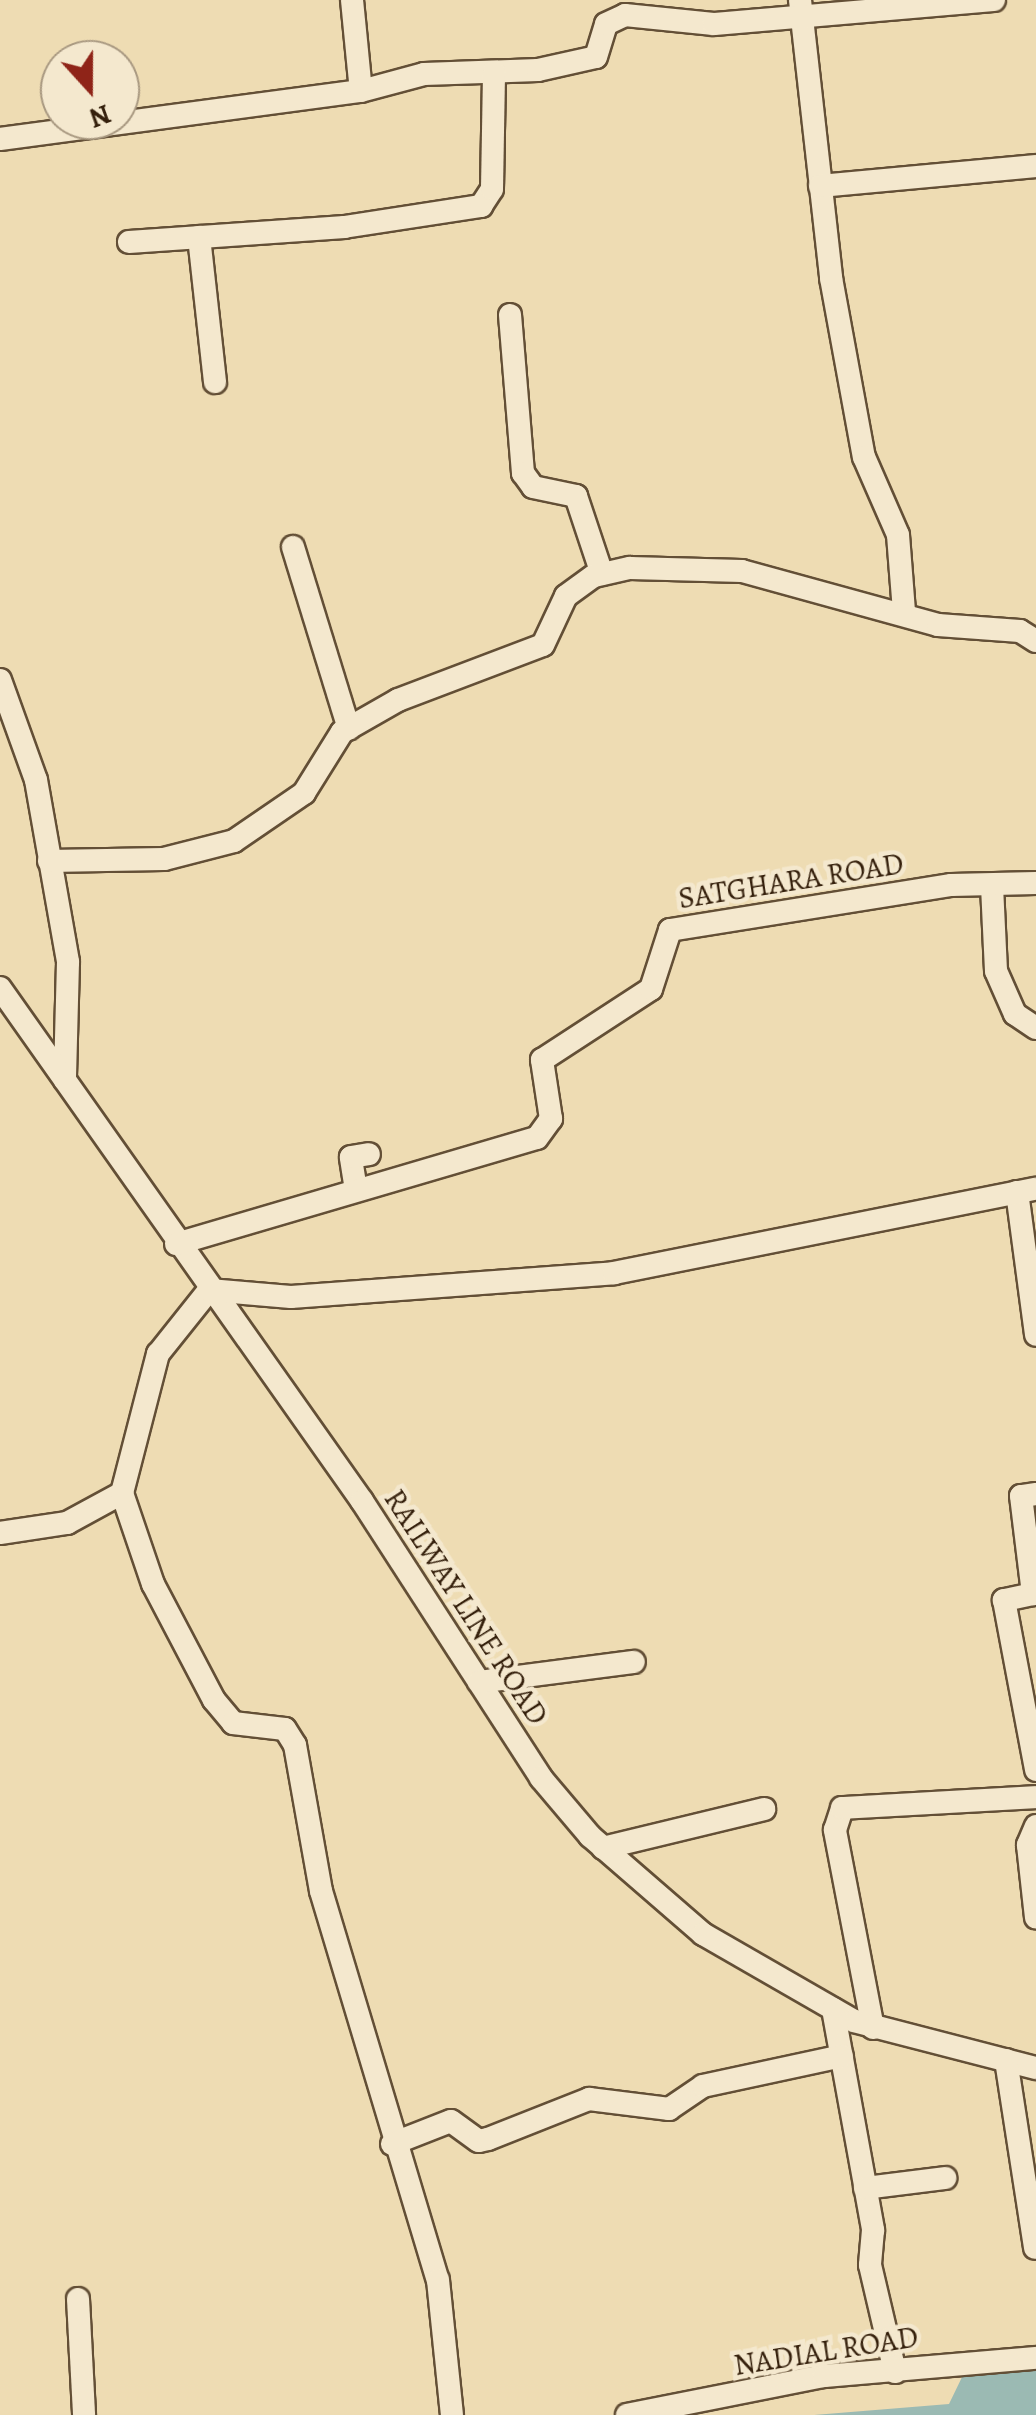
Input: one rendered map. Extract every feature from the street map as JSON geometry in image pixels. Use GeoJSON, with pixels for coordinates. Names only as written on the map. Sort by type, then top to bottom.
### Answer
{"type":"FeatureCollection","features":[{"type":"Feature","properties":{"kind":"street"},"geometry":{"type":"LineString","coordinates":[[352,0],[361,90]]}},
{"type":"Feature","properties":{"kind":"street"},"geometry":{"type":"LineString","coordinates":[[0,139],[361,90],[424,74],[494,72],[596,57],[606,24],[625,15],[714,24],[801,9],[994,0]]}},
{"type":"Feature","properties":{"kind":"street"},"geometry":{"type":"LineString","coordinates":[[801,9],[820,186],[859,434],[894,519],[904,612]]}},
{"type":"Feature","properties":{"kind":"street"},"geometry":{"type":"LineString","coordinates":[[129,242],[481,206],[492,188],[494,72]]}},
{"type":"Feature","properties":{"kind":"street"},"geometry":{"type":"LineString","coordinates":[[820,186],[1036,166]]}},
{"type":"Feature","properties":{"kind":"street"},"geometry":{"type":"LineString","coordinates":[[199,237],[215,382]]}},
{"type":"Feature","properties":{"kind":"street"},"geometry":{"type":"LineString","coordinates":[[510,314],[523,473],[533,487],[576,496],[602,574]]}},
{"type":"Feature","properties":{"kind":"street"},"geometry":{"type":"LineString","coordinates":[[294,546],[349,729]]}},
{"type":"Feature","properties":{"kind":"street"},"geometry":{"type":"LineString","coordinates":[[48,861],[164,858],[234,841],[304,793],[322,755],[349,729],[398,700],[542,645],[566,596],[602,574],[742,571],[954,628],[1020,631],[1036,641]]}},
{"type":"Feature","properties":{"kind":"street"},"geometry":{"type":"LineString","coordinates":[[0,680],[26,749],[71,992],[66,1080]]}},
{"type":"Feature","properties":{"kind":"street"},"geometry":{"type":"LineString","coordinates":[[0,753],[26,749]]}},
{"type":"Feature","properties":{"kind":"street","name":"SATGHARA ROAD"},"geometry":{"type":"LineString","coordinates":[[176,1244],[537,1138],[551,1119],[542,1060],[651,989],[670,930],[951,885],[1036,883]]}},
{"type":"Feature","properties":{"kind":"street"},"geometry":{"type":"LineString","coordinates":[[992,886],[996,971],[1015,1014],[1036,1028]]}},
{"type":"Feature","properties":{"kind":"street","name":"RAILWAY LINE ROAD"},"geometry":{"type":"LineString","coordinates":[[0,988],[479,1682],[540,1778],[603,1848],[703,1934],[832,2009],[872,2028],[1036,2068]]}},
{"type":"Feature","properties":{"kind":"street"},"geometry":{"type":"LineString","coordinates":[[356,1190],[351,1157],[369,1154]]}},
{"type":"Feature","properties":{"kind":"street"},"geometry":{"type":"LineString","coordinates":[[452,2415],[438,2280],[392,2144],[362,2010],[321,1890],[296,1745],[285,1729],[233,1724],[214,1700],[152,1584],[122,1493],[158,1354],[209,1290],[291,1297],[614,1273],[1026,1191],[1036,1334]]}},
{"type":"Feature","properties":{"kind":"street"},"geometry":{"type":"LineString","coordinates":[[0,1534],[67,1523],[122,1493]]}},
{"type":"Feature","properties":{"kind":"street"},"geometry":{"type":"LineString","coordinates":[[1036,1494],[1021,1496],[1033,1594],[1004,1600],[1036,1770]]}},
{"type":"Feature","properties":{"kind":"street"},"geometry":{"type":"LineString","coordinates":[[479,1682],[634,1662]]}},
{"type":"Feature","properties":{"kind":"street"},"geometry":{"type":"LineString","coordinates":[[872,2028],[835,1830],[842,1808],[1036,1797]]}},
{"type":"Feature","properties":{"kind":"street"},"geometry":{"type":"LineString","coordinates":[[603,1848],[764,1809]]}},
{"type":"Feature","properties":{"kind":"street"},"geometry":{"type":"LineString","coordinates":[[1036,1826],[1028,1845],[1036,1918]]}},
{"type":"Feature","properties":{"kind":"street"},"geometry":{"type":"LineString","coordinates":[[832,2009],[865,2188],[870,2265],[895,2372]]}},
{"type":"Feature","properties":{"kind":"street"},"geometry":{"type":"LineString","coordinates":[[392,2144],[451,2121],[478,2141],[589,2099],[669,2109],[703,2086],[842,2056]]}},
{"type":"Feature","properties":{"kind":"street"},"geometry":{"type":"LineString","coordinates":[[1006,2060],[1035,2248]]}},
{"type":"Feature","properties":{"kind":"street"},"geometry":{"type":"LineString","coordinates":[[865,2188],[945,2178]]}},
{"type":"Feature","properties":{"kind":"street"},"geometry":{"type":"LineString","coordinates":[[78,2299],[84,2415]]}},
{"type":"Feature","properties":{"kind":"street","name":"NADIAL ROAD"},"geometry":{"type":"LineString","coordinates":[[626,2415],[824,2376],[895,2372],[962,2359],[1036,2358]]}},
{"type":"Feature","properties":{"kind":"water"},"geometry":{"type":"Polygon","coordinates":[[[1036,2367],[1036,2415],[814,2415],[949,2404],[964,2373],[1036,2367]]]}}]}
